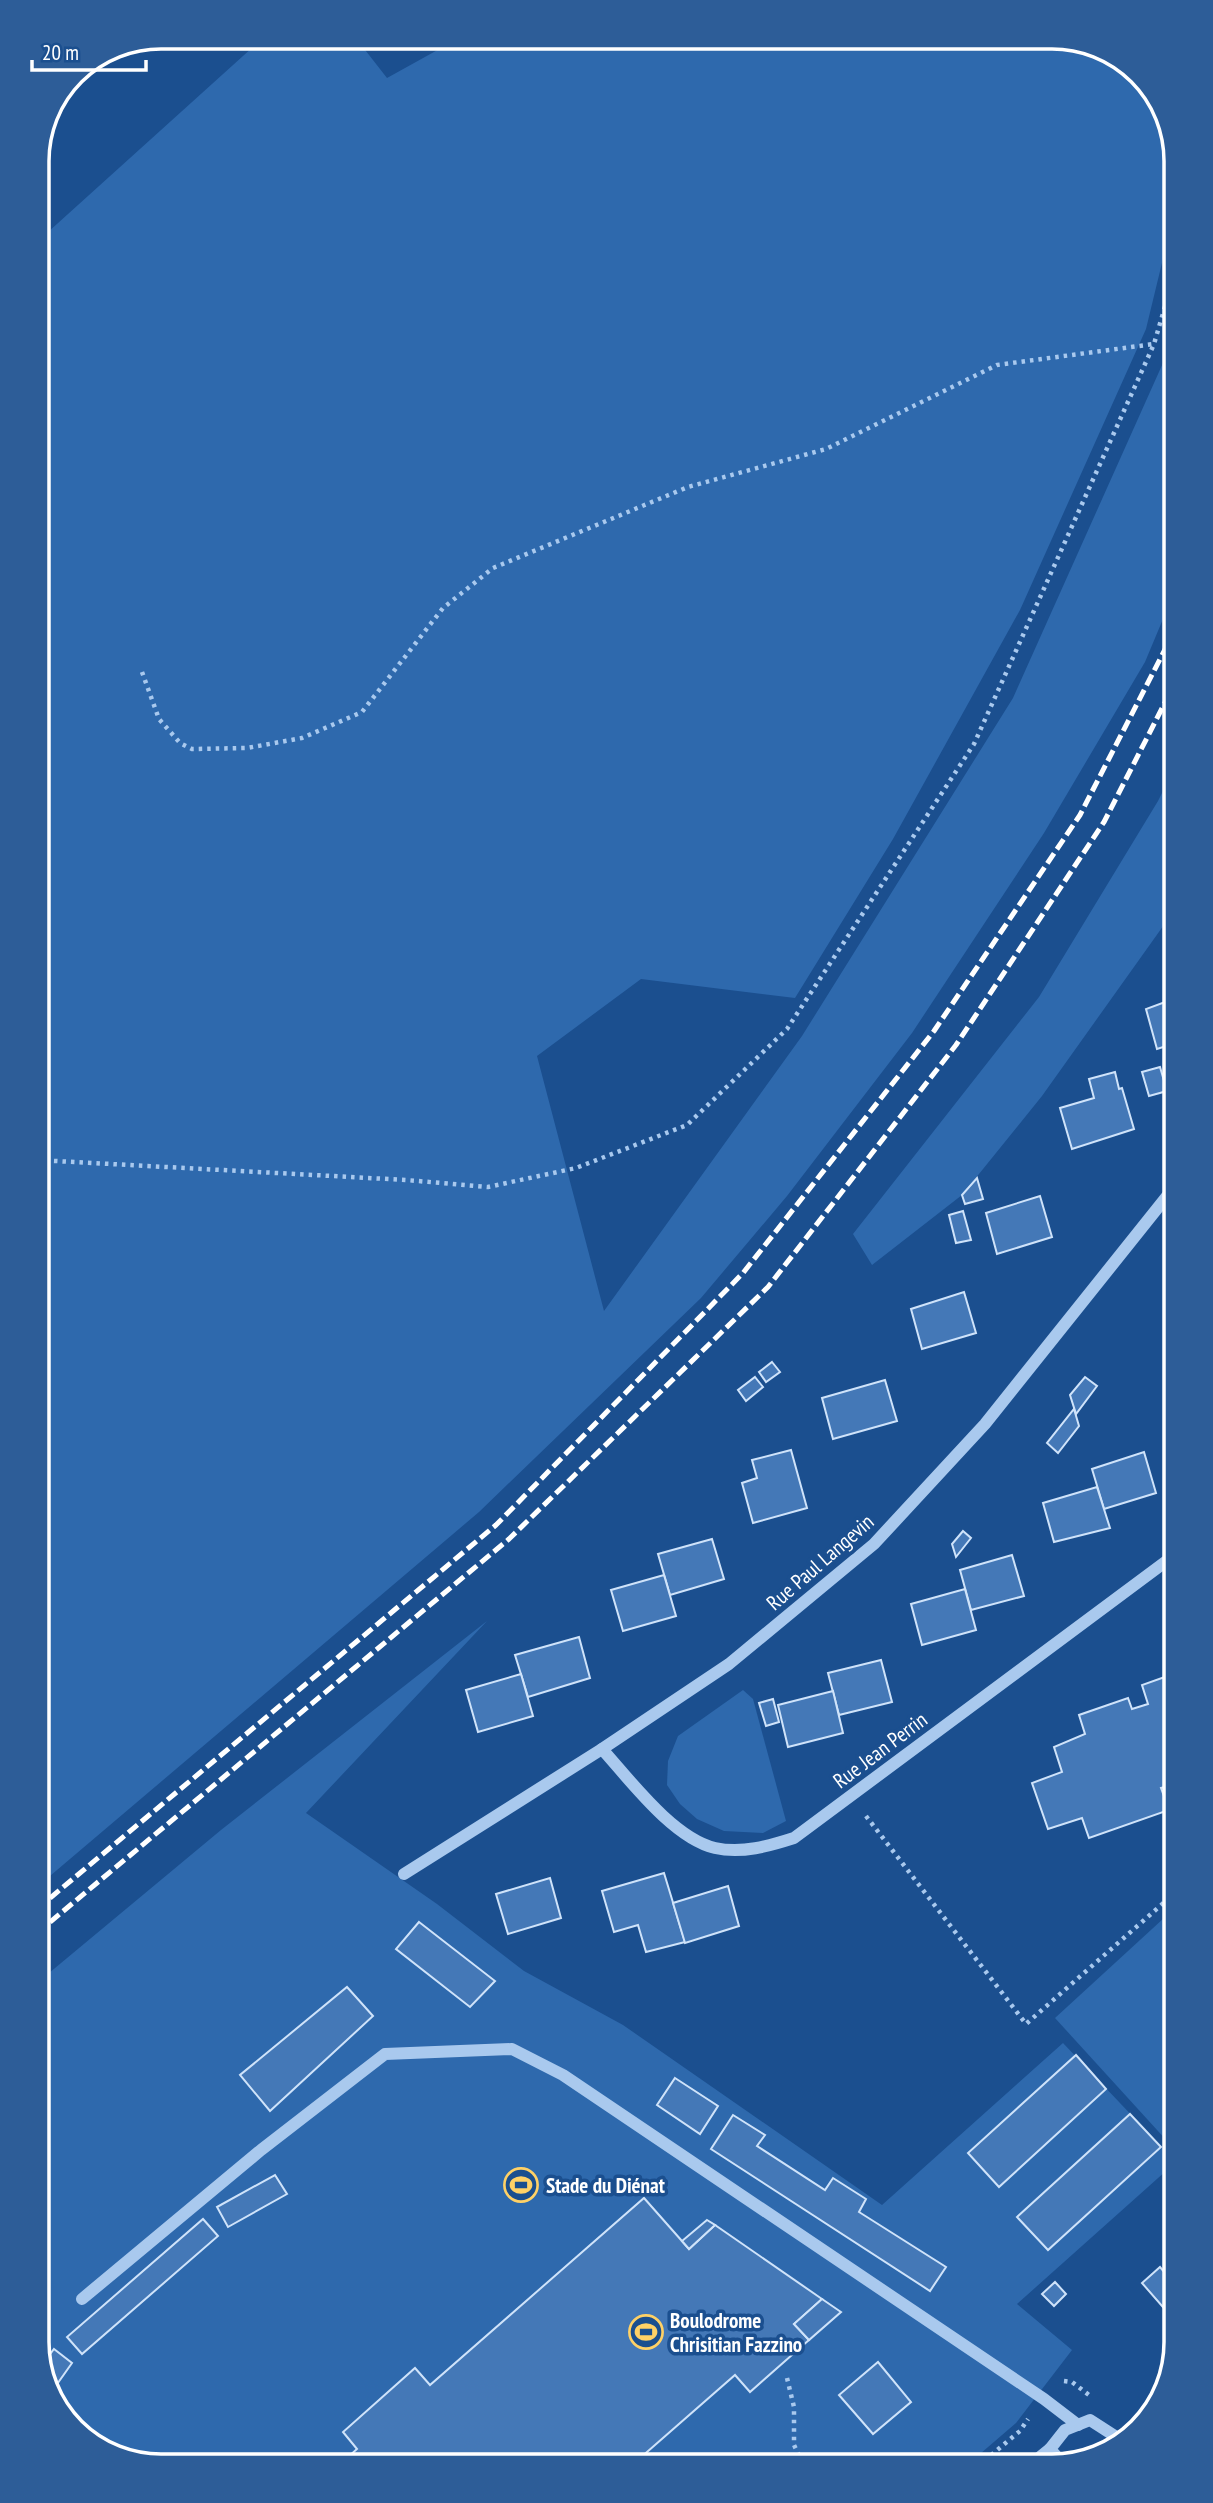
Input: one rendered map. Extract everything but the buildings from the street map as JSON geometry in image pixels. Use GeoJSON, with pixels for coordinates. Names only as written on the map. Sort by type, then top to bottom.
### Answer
{"type":"FeatureCollection","features":[{"type":"Feature","properties":{"kind":"street","name":"Rue Paul Langevin"},"geometry":{"type":"LineString","coordinates":[[404,1874],[602,1749],[729,1664],[874,1545],[985,1424],[1164,1200]]}},
{"type":"Feature","properties":{"kind":"street","name":"Rue Jean Perrin"},"geometry":{"type":"LineString","coordinates":[[602,1749],[681,1832],[714,1848],[756,1850],[794,1838],[1164,1563]]}},
{"type":"Feature","properties":{"kind":"street"},"geometry":{"type":"LineString","coordinates":[[82,2299],[261,2150],[385,2054],[512,2049],[563,2075],[714,2175],[1044,2399],[1078,2425]]}},
{"type":"Feature","properties":{"kind":"street"},"geometry":{"type":"LineString","coordinates":[[1043,2454],[1065,2430],[1090,2420],[1114,2435]]}},
{"type":"Feature","properties":{"kind":"street"},"geometry":{"type":"LineString","coordinates":[[1049,2449],[1054,2454]]}},
{"type":"Feature","properties":{"kind":"path"},"geometry":{"type":"LineString","coordinates":[[49,1161],[488,1187],[576,1168],[687,1125],[788,1029],[974,744],[1154,344],[1164,310]]}},
{"type":"Feature","properties":{"kind":"path"},"geometry":{"type":"LineString","coordinates":[[142,672],[159,719],[180,743],[192,750],[247,748],[302,738],[362,712],[443,608],[494,568],[688,487],[826,449],[997,365],[1154,344]]}},
{"type":"Feature","properties":{"kind":"path"},"geometry":{"type":"LineString","coordinates":[[851,1796],[1026,2024],[1164,1903]]}},
{"type":"Feature","properties":{"kind":"path"},"geometry":{"type":"LineString","coordinates":[[787,2378],[794,2407],[794,2445],[798,2454]]}},
{"type":"Feature","properties":{"kind":"shaded area"},"geometry":{"type":"Polygon","coordinates":[[[251,49],[364,49],[387,78],[439,49],[1060,49],[1095,57],[1131,82],[1156,118],[1164,160],[1164,255],[1146,329],[1020,610],[893,839],[795,998],[641,979],[537,1056],[604,1311],[802,1036],[1013,698],[1164,361],[1164,617],[1145,662],[1044,833],[912,1033],[787,1196],[701,1298],[479,1512],[49,1877],[49,231],[251,49]]]}},
{"type":"Feature","properties":{"kind":"shaded area"},"geometry":{"type":"Polygon","coordinates":[[[1164,789],[1164,925],[1042,1096],[962,1195],[872,1265],[853,1234],[1039,997],[1164,789]]]}},
{"type":"Feature","properties":{"kind":"shaded area","name":"Stade du Diénat"},"geometry":{"type":"Polygon","coordinates":[[[487,1621],[306,1813],[437,1904],[524,1971],[623,2025],[882,2205],[1063,2043],[1164,2149],[1164,2173],[1017,2304],[1072,2350],[1016,2423],[980,2454],[153,2454],[111,2443],[77,2416],[57,2385],[51,2364],[49,1973],[221,1830],[487,1621]]]}},
{"type":"Feature","properties":{"kind":"shaded area"},"geometry":{"type":"Polygon","coordinates":[[[743,1690],[753,1699],[786,1821],[763,1833],[724,1831],[697,1819],[680,1804],[667,1785],[668,1761],[678,1736],[743,1690]]]}},
{"type":"Feature","properties":{"kind":"shaded area"},"geometry":{"type":"Polygon","coordinates":[[[1164,1918],[1164,2138],[1055,2018],[1164,1918]]]}},
{"type":"Feature","properties":{"kind":"railway"},"geometry":{"type":"LineString","coordinates":[[49,1899],[496,1525],[743,1273],[934,1031],[1080,815],[1164,651]]}},
{"type":"Feature","properties":{"kind":"railway"},"geometry":{"type":"LineString","coordinates":[[49,1923],[509,1539],[768,1287],[956,1045],[1104,822],[1164,704]]}},
{"type":"Feature","properties":{"kind":"place","name":"Stade du Diénat"},"geometry":{"type":"Point","coordinates":[521,2185]}},
{"type":"Feature","properties":{"kind":"place","name":"Boulodrome Chrisitian Fazzino"},"geometry":{"type":"Point","coordinates":[646,2332]}}]}
